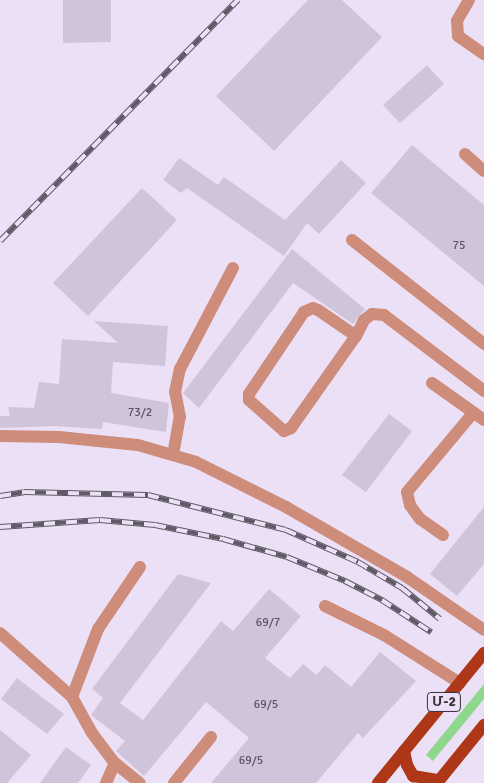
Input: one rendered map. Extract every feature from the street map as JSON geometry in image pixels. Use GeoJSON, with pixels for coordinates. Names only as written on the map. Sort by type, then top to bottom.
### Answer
{"type":"FeatureCollection","features":[{"type":"Feature","properties":{"kind":"main road","name":"Մ-2"},"geometry":{"type":"LineString","coordinates":[[378,783],[484,653]]}},
{"type":"Feature","properties":{"kind":"main road"},"geometry":{"type":"LineString","coordinates":[[404,751],[406,766],[413,776],[438,782],[483,728]]}},
{"type":"Feature","properties":{"kind":"lane"},"geometry":{"type":"LineString","coordinates":[[469,0],[457,22],[458,36],[484,54]]}},
{"type":"Feature","properties":{"kind":"lane"},"geometry":{"type":"LineString","coordinates":[[465,154],[484,171]]}},
{"type":"Feature","properties":{"kind":"lane"},"geometry":{"type":"LineString","coordinates":[[352,240],[484,344]]}},
{"type":"Feature","properties":{"kind":"lane"},"geometry":{"type":"LineString","coordinates":[[173,455],[180,417],[175,392],[180,369],[233,268]]}},
{"type":"Feature","properties":{"kind":"lane"},"geometry":{"type":"LineString","coordinates":[[356,336],[318,310],[313,308],[304,312],[249,394],[249,400],[284,431],[291,428],[356,336],[364,320],[372,314],[384,315],[484,391]]}},
{"type":"Feature","properties":{"kind":"lane"},"geometry":{"type":"LineString","coordinates":[[432,383],[484,420]]}},
{"type":"Feature","properties":{"kind":"lane"},"geometry":{"type":"LineString","coordinates":[[443,535],[420,519],[410,505],[408,492],[473,413]]}},
{"type":"Feature","properties":{"kind":"lane"},"geometry":{"type":"LineString","coordinates":[[0,436],[59,437],[138,445],[196,462],[286,507],[407,577],[484,630]]}},
{"type":"Feature","properties":{"kind":"lane"},"geometry":{"type":"LineString","coordinates":[[72,697],[98,629],[140,567]]}},
{"type":"Feature","properties":{"kind":"lane"},"geometry":{"type":"LineString","coordinates":[[325,606],[384,635],[460,683]]}},
{"type":"Feature","properties":{"kind":"lane"},"geometry":{"type":"LineString","coordinates":[[0,632],[72,697],[92,733],[114,763],[140,783]]}},
{"type":"Feature","properties":{"kind":"lane"},"geometry":{"type":"LineString","coordinates":[[174,783],[211,737]]}},
{"type":"Feature","properties":{"kind":"lane"},"geometry":{"type":"LineString","coordinates":[[105,783],[114,763]]}},
{"type":"Feature","properties":{"kind":"green space"},"geometry":{"type":"Polygon","coordinates":[[[484,684],[484,699],[433,761],[426,755],[484,684]]]}},
{"type":"Feature","properties":{"kind":"building"},"geometry":{"type":"Polygon","coordinates":[[[63,0],[111,0],[111,42],[63,43],[63,0]]]}},
{"type":"Feature","properties":{"kind":"building"},"geometry":{"type":"Polygon","coordinates":[[[308,0],[342,0],[382,37],[274,151],[216,96],[308,0]]]}},
{"type":"Feature","properties":{"kind":"building"},"geometry":{"type":"Polygon","coordinates":[[[427,65],[444,84],[400,123],[383,105],[427,65]]]}},
{"type":"Feature","properties":{"kind":"building"},"geometry":{"type":"Polygon","coordinates":[[[412,145],[484,205],[484,286],[371,193],[412,145]]]}},
{"type":"Feature","properties":{"kind":"building"},"geometry":{"type":"Polygon","coordinates":[[[179,158],[218,185],[224,177],[285,220],[341,160],[366,183],[319,234],[307,223],[284,256],[187,188],[181,193],[163,180],[179,158]]]}},
{"type":"Feature","properties":{"kind":"building"},"geometry":{"type":"Polygon","coordinates":[[[142,188],[177,220],[88,316],[53,283],[142,188]]]}},
{"type":"Feature","properties":{"kind":"building"},"geometry":{"type":"Polygon","coordinates":[[[292,249],[365,309],[353,324],[293,283],[199,408],[183,393],[292,249]]]}},
{"type":"Feature","properties":{"kind":"building"},"geometry":{"type":"Polygon","coordinates":[[[94,321],[168,326],[165,366],[113,362],[111,393],[169,403],[166,432],[103,422],[102,429],[55,426],[0,428],[0,416],[10,416],[8,407],[34,408],[39,382],[59,384],[62,339],[118,343],[94,321]]]}},
{"type":"Feature","properties":{"kind":"building"},"geometry":{"type":"Polygon","coordinates":[[[389,414],[412,431],[366,492],[342,475],[389,414]]]}},
{"type":"Feature","properties":{"kind":"building"},"geometry":{"type":"Polygon","coordinates":[[[484,507],[484,564],[457,596],[430,574],[484,507]]]}},
{"type":"Feature","properties":{"kind":"building"},"geometry":{"type":"Polygon","coordinates":[[[178,574],[211,583],[120,703],[143,720],[221,621],[233,631],[269,589],[301,616],[265,658],[290,678],[303,664],[316,675],[325,665],[351,687],[380,652],[416,681],[363,738],[358,733],[316,783],[211,783],[249,738],[206,702],[144,776],[116,751],[125,741],[91,715],[103,698],[92,689],[178,574]]]}},
{"type":"Feature","properties":{"kind":"building"},"geometry":{"type":"Polygon","coordinates":[[[17,678],[64,714],[47,734],[1,699],[17,678]]]}},
{"type":"Feature","properties":{"kind":"building"},"geometry":{"type":"Polygon","coordinates":[[[0,730],[31,755],[7,783],[0,783],[0,730]]]}},
{"type":"Feature","properties":{"kind":"building"},"geometry":{"type":"Polygon","coordinates":[[[66,747],[91,765],[78,783],[40,783],[66,747]]]}},
{"type":"Feature","properties":{"kind":"railway"},"geometry":{"type":"LineString","coordinates":[[0,241],[238,0]]}},
{"type":"Feature","properties":{"kind":"railway"},"geometry":{"type":"LineString","coordinates":[[0,496],[24,492],[148,495],[286,530],[358,562],[402,588],[440,619]]}},
{"type":"Feature","properties":{"kind":"railway"},"geometry":{"type":"LineString","coordinates":[[0,527],[100,520],[155,525],[223,539],[287,557],[345,581],[382,600],[431,632]]}}]}
